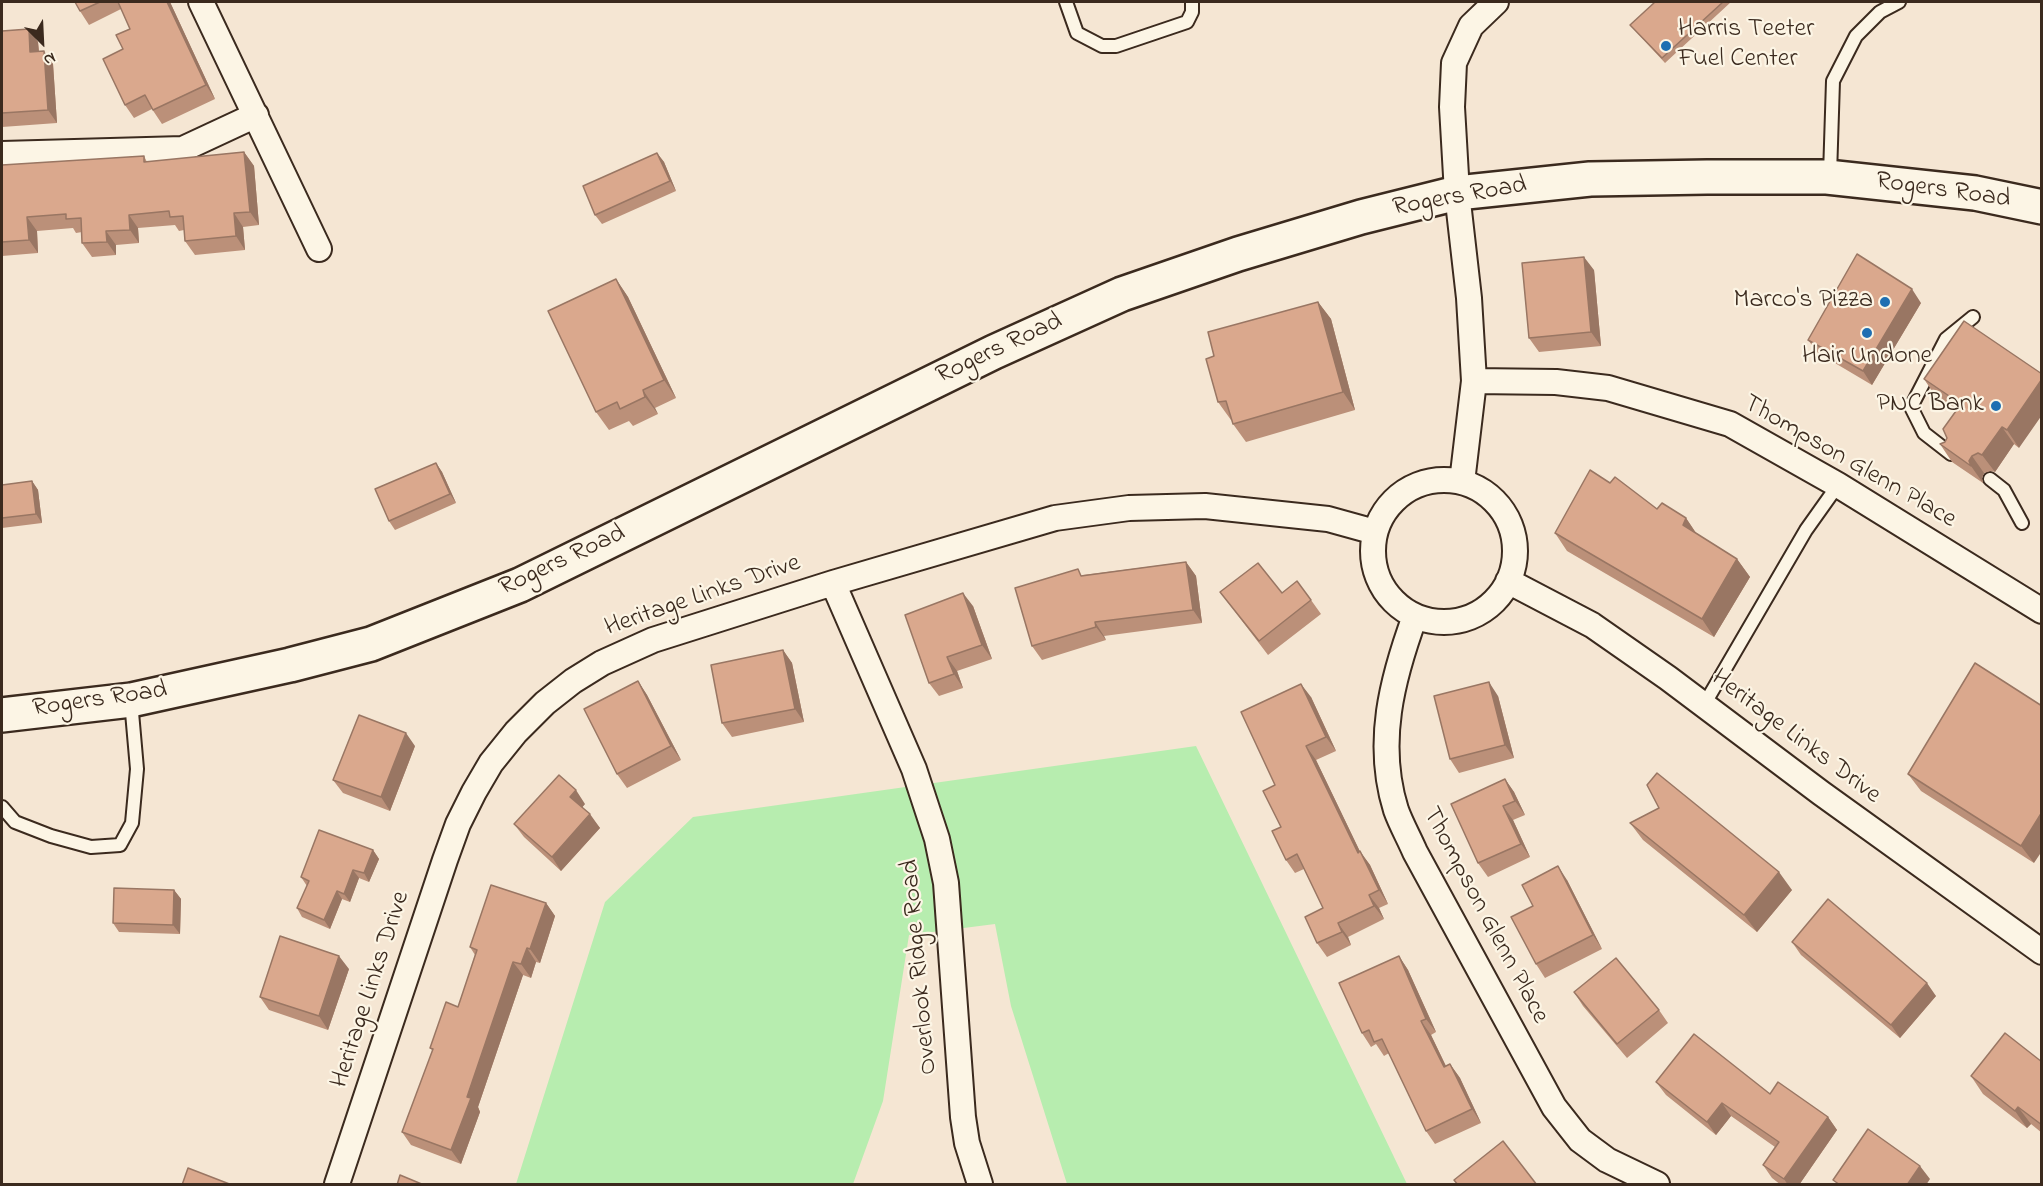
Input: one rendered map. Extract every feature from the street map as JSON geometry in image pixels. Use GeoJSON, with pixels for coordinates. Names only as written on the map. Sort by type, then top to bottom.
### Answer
{"type":"FeatureCollection","features":[{"type":"Feature","properties":{"kind":"main road","name":"Rogers Road"},"geometry":{"type":"LineString","coordinates":[[2,715],[131,699],[290,665],[382,640],[520,585],[994,352],[1122,294],[1238,254],[1361,217],[1457,193],[1590,179],[1830,177],[1975,193],[2042,207]]}},
{"type":"Feature","properties":{"kind":"street"},"geometry":{"type":"LineString","coordinates":[[201,2],[319,249]]}},
{"type":"Feature","properties":{"kind":"street"},"geometry":{"type":"LineString","coordinates":[[1462,482],[1474,381],[1469,298],[1457,193],[1452,107],[1454,63],[1471,26],[1496,2]]}},
{"type":"Feature","properties":{"kind":"street"},"geometry":{"type":"LineString","coordinates":[[2,154],[183,149],[256,115]]}},
{"type":"Feature","properties":{"kind":"street","name":"Thompson Glenn Place"},"geometry":{"type":"LineString","coordinates":[[1474,381],[1556,382],[1608,388],[1730,424],[2039,603]]}},
{"type":"Feature","properties":{"kind":"street"},"geometry":{"type":"LineString","coordinates":[[1440,480],[1462,482],[1481,490],[1497,503],[1508,521],[1514,540],[1514,561],[1508,581],[1496,599],[1479,613],[1458,621],[1436,622],[1415,616],[1401,608],[1388,596],[1379,582],[1374,566],[1372,549],[1375,532],[1384,512],[1399,496],[1418,484],[1440,480]]}},
{"type":"Feature","properties":{"kind":"street","name":"Heritage Links Drive"},"geometry":{"type":"LineString","coordinates":[[337,1185],[458,824],[490,763],[545,703],[573,681],[602,663],[653,640],[833,583],[1054,518],[1129,508],[1205,506],[1328,519],[1375,532]]}},
{"type":"Feature","properties":{"kind":"street","name":"Heritage Links Drive"},"geometry":{"type":"LineString","coordinates":[[1508,581],[1592,625],[2042,952]]}},
{"type":"Feature","properties":{"kind":"street","name":"Overlook Ridge Road"},"geometry":{"type":"LineString","coordinates":[[833,583],[914,770],[937,839],[946,883],[963,1117],[967,1143],[980,1185]]}},
{"type":"Feature","properties":{"kind":"street","name":"Thompson Glenn Place"},"geometry":{"type":"LineString","coordinates":[[1415,616],[1400,657],[1386,724],[1387,766],[1396,810],[1415,852],[1554,1107],[1580,1140],[1606,1160],[1657,1185]]}},
{"type":"Feature","properties":{"kind":"lane"},"geometry":{"type":"LineString","coordinates":[[1066,2],[1077,33],[1102,46],[1116,46],[1187,22],[1192,12],[1192,2]]}},
{"type":"Feature","properties":{"kind":"lane"},"geometry":{"type":"LineString","coordinates":[[1830,177],[1833,81],[1856,36],[1876,7],[1899,2]]}},
{"type":"Feature","properties":{"kind":"lane"},"geometry":{"type":"LineString","coordinates":[[1951,454],[1924,433],[1911,407],[1946,339],[1973,317]]}},
{"type":"Feature","properties":{"kind":"lane"},"geometry":{"type":"LineString","coordinates":[[1990,479],[2004,490],[2022,523]]}},
{"type":"Feature","properties":{"kind":"lane"},"geometry":{"type":"LineString","coordinates":[[1704,705],[1806,530],[1838,485]]}},
{"type":"Feature","properties":{"kind":"lane"},"geometry":{"type":"LineString","coordinates":[[2,807],[15,822],[51,836],[91,847],[120,845],[132,824],[137,769],[131,699]]}},
{"type":"Feature","properties":{"kind":"green space"},"geometry":{"type":"Polygon","coordinates":[[[1196,746],[1407,1184],[1067,1184],[1011,1006],[995,924],[909,935],[883,1101],[853,1184],[516,1184],[605,902],[693,817],[1196,746]]]}},
{"type":"Feature","properties":{"kind":"building"},"geometry":{"type":"Polygon","coordinates":[[[75,2],[100,2],[80,11],[75,2]]]}},
{"type":"Feature","properties":{"kind":"building"},"geometry":{"type":"Polygon","coordinates":[[[118,2],[167,2],[206,85],[153,110],[145,95],[125,105],[103,59],[123,49],[116,35],[130,29],[118,2]]]}},
{"type":"Feature","properties":{"kind":"building","name":"Harris Teeter Fuel Center"},"geometry":{"type":"Polygon","coordinates":[[[1655,2],[1723,2],[1662,58],[1630,25],[1655,2]]]}},
{"type":"Feature","properties":{"kind":"building"},"geometry":{"type":"Polygon","coordinates":[[[29,29],[30,52],[44,51],[48,110],[2,113],[2,31],[29,29]]]}},
{"type":"Feature","properties":{"kind":"building"},"geometry":{"type":"Polygon","coordinates":[[[244,152],[250,212],[234,213],[236,236],[185,241],[183,216],[170,217],[169,211],[129,215],[130,230],[106,231],[107,242],[82,243],[81,218],[66,219],[66,214],[27,217],[29,240],[2,242],[2,165],[144,156],[144,162],[244,152]]]}},
{"type":"Feature","properties":{"kind":"building"},"geometry":{"type":"Polygon","coordinates":[[[657,153],[670,181],[595,215],[583,186],[657,153]]]}},
{"type":"Feature","properties":{"kind":"building"},"geometry":{"type":"Polygon","coordinates":[[[1857,254],[1912,289],[1863,371],[1808,340],[1857,254]]]}},
{"type":"Feature","properties":{"kind":"building"},"geometry":{"type":"Polygon","coordinates":[[[1584,257],[1591,332],[1529,338],[1522,263],[1584,257]]]}},
{"type":"Feature","properties":{"kind":"building"},"geometry":{"type":"Polygon","coordinates":[[[616,279],[664,380],[643,390],[645,397],[620,409],[617,402],[596,412],[548,311],[616,279]]]}},
{"type":"Feature","properties":{"kind":"building"},"geometry":{"type":"Polygon","coordinates":[[[1318,302],[1343,392],[1233,424],[1226,401],[1218,402],[1206,359],[1214,356],[1208,332],[1318,302]]]}},
{"type":"Feature","properties":{"kind":"building","name":"PNC Bank"},"geometry":{"type":"Polygon","coordinates":[[[1964,321],[2042,374],[2042,379],[2007,430],[2002,427],[1982,455],[1978,453],[1972,456],[1969,461],[1971,466],[1940,444],[1947,438],[1943,429],[1961,404],[1924,379],[1964,321]]]}},
{"type":"Feature","properties":{"kind":"building"},"geometry":{"type":"Polygon","coordinates":[[[436,463],[450,494],[389,521],[375,489],[436,463]]]}},
{"type":"Feature","properties":{"kind":"building"},"geometry":{"type":"Polygon","coordinates":[[[1590,470],[1610,483],[1615,477],[1657,509],[1662,503],[1686,518],[1683,525],[1737,559],[1702,619],[1555,533],[1590,470]]]}},
{"type":"Feature","properties":{"kind":"building"},"geometry":{"type":"Polygon","coordinates":[[[32,481],[36,514],[2,518],[2,485],[32,481]]]}},
{"type":"Feature","properties":{"kind":"building"},"geometry":{"type":"Polygon","coordinates":[[[1186,562],[1193,610],[1095,622],[1096,627],[1032,646],[1015,588],[1078,569],[1081,576],[1186,562]]]}},
{"type":"Feature","properties":{"kind":"building"},"geometry":{"type":"Polygon","coordinates":[[[1258,563],[1282,593],[1297,581],[1311,600],[1259,641],[1220,592],[1258,563]]]}},
{"type":"Feature","properties":{"kind":"building"},"geometry":{"type":"Polygon","coordinates":[[[963,593],[982,645],[947,657],[954,674],[929,683],[905,615],[963,593]]]}},
{"type":"Feature","properties":{"kind":"building"},"geometry":{"type":"Polygon","coordinates":[[[783,650],[795,709],[722,723],[711,665],[783,650]]]}},
{"type":"Feature","properties":{"kind":"building"},"geometry":{"type":"Polygon","coordinates":[[[1975,663],[2042,706],[2042,812],[2021,846],[1908,774],[1975,663]]]}},
{"type":"Feature","properties":{"kind":"building"},"geometry":{"type":"Polygon","coordinates":[[[638,681],[671,746],[617,774],[584,709],[638,681]]]}},
{"type":"Feature","properties":{"kind":"building"},"geometry":{"type":"Polygon","coordinates":[[[1489,682],[1505,745],[1450,759],[1434,696],[1489,682]]]}},
{"type":"Feature","properties":{"kind":"building"},"geometry":{"type":"Polygon","coordinates":[[[1301,684],[1326,737],[1306,746],[1358,853],[1360,851],[1379,890],[1369,895],[1374,906],[1338,923],[1342,932],[1317,943],[1305,917],[1323,908],[1297,854],[1286,860],[1272,831],[1281,827],[1263,791],[1275,785],[1241,712],[1301,684]]]}},
{"type":"Feature","properties":{"kind":"building"},"geometry":{"type":"Polygon","coordinates":[[[359,715],[406,733],[381,797],[333,780],[359,715]]]}},
{"type":"Feature","properties":{"kind":"building"},"geometry":{"type":"Polygon","coordinates":[[[1657,773],[1779,872],[1744,915],[1630,823],[1659,808],[1647,785],[1657,773]]]}},
{"type":"Feature","properties":{"kind":"building"},"geometry":{"type":"Polygon","coordinates":[[[559,775],[576,790],[570,797],[590,814],[552,857],[514,824],[559,775]]]}},
{"type":"Feature","properties":{"kind":"building"},"geometry":{"type":"Polygon","coordinates":[[[1505,779],[1515,801],[1503,806],[1521,844],[1478,863],[1451,804],[1505,779]]]}},
{"type":"Feature","properties":{"kind":"building"},"geometry":{"type":"Polygon","coordinates":[[[319,830],[373,850],[364,873],[353,870],[344,894],[337,891],[324,920],[297,908],[309,881],[301,877],[319,830]]]}},
{"type":"Feature","properties":{"kind":"building"},"geometry":{"type":"Polygon","coordinates":[[[1558,866],[1593,935],[1536,964],[1511,917],[1533,906],[1522,885],[1558,866]]]}},
{"type":"Feature","properties":{"kind":"building"},"geometry":{"type":"Polygon","coordinates":[[[491,885],[546,903],[530,949],[527,948],[521,964],[513,962],[467,1097],[471,1098],[451,1150],[402,1132],[433,1049],[430,1048],[446,1002],[458,1007],[477,950],[470,947],[491,885]]]}},
{"type":"Feature","properties":{"kind":"building"},"geometry":{"type":"Polygon","coordinates":[[[114,888],[174,890],[173,925],[113,923],[114,888]]]}},
{"type":"Feature","properties":{"kind":"building"},"geometry":{"type":"Polygon","coordinates":[[[1828,899],[1927,983],[1891,1025],[1792,942],[1828,899]]]}},
{"type":"Feature","properties":{"kind":"building"},"geometry":{"type":"Polygon","coordinates":[[[280,936],[339,956],[319,1016],[260,997],[280,936]]]}},
{"type":"Feature","properties":{"kind":"building"},"geometry":{"type":"Polygon","coordinates":[[[1399,956],[1426,1019],[1421,1021],[1444,1067],[1450,1064],[1472,1109],[1426,1131],[1382,1039],[1374,1042],[1369,1030],[1362,1033],[1339,983],[1399,956]]]}},
{"type":"Feature","properties":{"kind":"building"},"geometry":{"type":"Polygon","coordinates":[[[1616,958],[1659,1010],[1617,1044],[1574,992],[1616,958]]]}},
{"type":"Feature","properties":{"kind":"building"},"geometry":{"type":"Polygon","coordinates":[[[2005,1033],[2042,1062],[2042,1125],[2018,1107],[2015,1111],[1971,1076],[2005,1033]]]}},
{"type":"Feature","properties":{"kind":"building"},"geometry":{"type":"Polygon","coordinates":[[[1694,1034],[1770,1094],[1778,1082],[1828,1117],[1784,1179],[1763,1165],[1779,1142],[1722,1103],[1707,1122],[1656,1082],[1694,1034]]]}},
{"type":"Feature","properties":{"kind":"building"},"geometry":{"type":"Polygon","coordinates":[[[1868,1129],[1920,1166],[1907,1185],[1840,1185],[1833,1180],[1868,1129]]]}},
{"type":"Feature","properties":{"kind":"building"},"geometry":{"type":"Polygon","coordinates":[[[1503,1141],[1537,1185],[1458,1185],[1454,1180],[1503,1141]]]}},
{"type":"Feature","properties":{"kind":"building"},"geometry":{"type":"Polygon","coordinates":[[[188,1168],[232,1185],[182,1185],[188,1168]]]}},
{"type":"Feature","properties":{"kind":"building"},"geometry":{"type":"Polygon","coordinates":[[[400,1175],[424,1185],[397,1185],[400,1175]]]}},
{"type":"Feature","properties":{"kind":"place","name":"Harris Teeter Fuel Center"},"geometry":{"type":"Point","coordinates":[1666,46]}},
{"type":"Feature","properties":{"kind":"place","name":"Marco's Pizza"},"geometry":{"type":"Point","coordinates":[1885,302]}},
{"type":"Feature","properties":{"kind":"place","name":"Hair Undone"},"geometry":{"type":"Point","coordinates":[1867,333]}},
{"type":"Feature","properties":{"kind":"place","name":"PNC Bank"},"geometry":{"type":"Point","coordinates":[1996,406]}}]}
